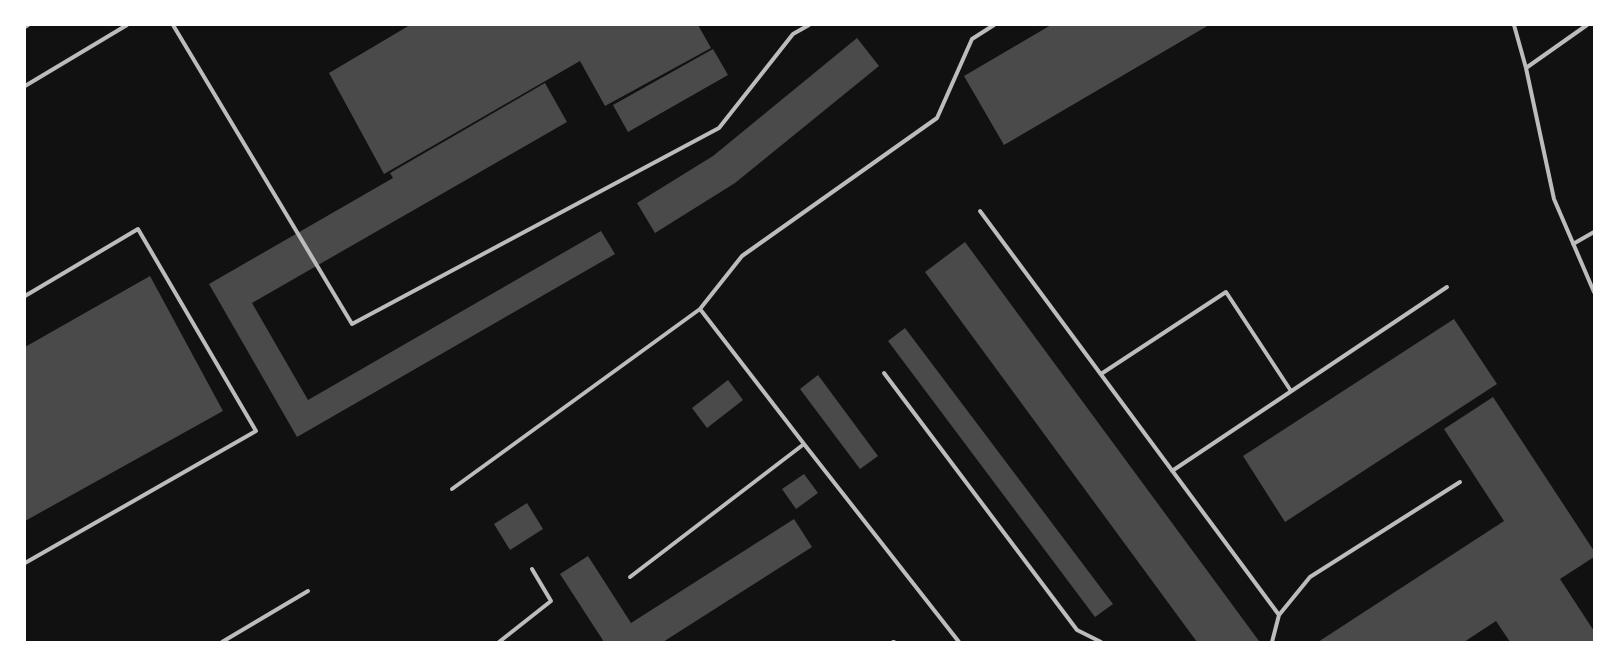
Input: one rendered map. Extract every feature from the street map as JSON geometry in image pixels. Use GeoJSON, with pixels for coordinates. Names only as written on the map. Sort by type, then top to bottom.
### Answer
{"type":"FeatureCollection","features":[{"type":"Feature","properties":{"kind":"lane"},"geometry":{"type":"LineString","coordinates":[[25,86],[127,25]]}},
{"type":"Feature","properties":{"kind":"lane"},"geometry":{"type":"LineString","coordinates":[[173,25],[352,324],[719,128],[793,34],[809,25]]}},
{"type":"Feature","properties":{"kind":"lane"},"geometry":{"type":"LineString","coordinates":[[452,489],[700,309],[742,256],[937,118],[972,39],[994,25]]}},
{"type":"Feature","properties":{"kind":"lane"},"geometry":{"type":"LineString","coordinates":[[1514,25],[1526,68],[1554,199],[1594,292]]}},
{"type":"Feature","properties":{"kind":"lane"},"geometry":{"type":"LineString","coordinates":[[1526,68],[1587,25]]}},
{"type":"Feature","properties":{"kind":"lane"},"geometry":{"type":"LineString","coordinates":[[980,211],[1279,615]]}},
{"type":"Feature","properties":{"kind":"lane"},"geometry":{"type":"LineString","coordinates":[[25,296],[138,229],[256,430],[25,563]]}},
{"type":"Feature","properties":{"kind":"lane"},"geometry":{"type":"LineString","coordinates":[[1573,244],[1594,232]]}},
{"type":"Feature","properties":{"kind":"lane"},"geometry":{"type":"LineString","coordinates":[[1172,471],[1447,287]]}},
{"type":"Feature","properties":{"kind":"lane"},"geometry":{"type":"LineString","coordinates":[[1101,374],[1226,292],[1291,391]]}},
{"type":"Feature","properties":{"kind":"lane"},"geometry":{"type":"LineString","coordinates":[[700,309],[959,642]]}},
{"type":"Feature","properties":{"kind":"lane"},"geometry":{"type":"LineString","coordinates":[[884,373],[1077,630],[1101,642]]}},
{"type":"Feature","properties":{"kind":"lane"},"geometry":{"type":"LineString","coordinates":[[630,578],[804,444]]}},
{"type":"Feature","properties":{"kind":"lane"},"geometry":{"type":"LineString","coordinates":[[1272,642],[1279,615],[1310,577],[1460,482]]}},
{"type":"Feature","properties":{"kind":"lane"},"geometry":{"type":"LineString","coordinates":[[499,642],[551,602],[532,569]]}},
{"type":"Feature","properties":{"kind":"lane"},"geometry":{"type":"LineString","coordinates":[[222,642],[308,591]]}},
{"type":"Feature","properties":{"kind":"building"},"geometry":{"type":"Polygon","coordinates":[[[410,25],[698,25],[711,48],[605,106],[580,61],[384,174],[329,73],[410,25]]]}},
{"type":"Feature","properties":{"kind":"building"},"geometry":{"type":"Polygon","coordinates":[[[1051,25],[1209,25],[1004,145],[964,76],[1051,25]]]}},
{"type":"Feature","properties":{"kind":"building"},"geometry":{"type":"Polygon","coordinates":[[[857,38],[879,66],[735,183],[655,233],[637,203],[713,156],[857,38]]]}},
{"type":"Feature","properties":{"kind":"building"},"geometry":{"type":"Polygon","coordinates":[[[713,49],[728,75],[628,132],[613,105],[713,49]]]}},
{"type":"Feature","properties":{"kind":"building"},"geometry":{"type":"Polygon","coordinates":[[[545,83],[567,122],[252,303],[308,400],[601,231],[615,254],[297,437],[209,284],[393,178],[390,173],[545,83]]]}},
{"type":"Feature","properties":{"kind":"building"},"geometry":{"type":"Polygon","coordinates":[[[965,242],[1258,642],[1197,642],[925,272],[965,242]]]}},
{"type":"Feature","properties":{"kind":"building"},"geometry":{"type":"Polygon","coordinates":[[[150,276],[223,411],[25,521],[25,347],[150,276]]]}},
{"type":"Feature","properties":{"kind":"building"},"geometry":{"type":"Polygon","coordinates":[[[1454,319],[1497,384],[1285,522],[1243,456],[1454,319]]]}},
{"type":"Feature","properties":{"kind":"building"},"geometry":{"type":"Polygon","coordinates":[[[905,328],[1113,604],[1095,617],[888,341],[905,328]]]}},
{"type":"Feature","properties":{"kind":"building"},"geometry":{"type":"Polygon","coordinates":[[[818,375],[878,456],[860,469],[800,389],[818,375]]]}},
{"type":"Feature","properties":{"kind":"building"},"geometry":{"type":"Polygon","coordinates":[[[728,380],[743,400],[707,428],[692,408],[728,380]]]}},
{"type":"Feature","properties":{"kind":"building"},"geometry":{"type":"Polygon","coordinates":[[[1493,397],[1594,551],[1594,557],[1560,579],[1594,631],[1594,642],[1510,642],[1496,621],[1464,642],[1318,642],[1504,521],[1444,429],[1493,397]]]}},
{"type":"Feature","properties":{"kind":"building"},"geometry":{"type":"Polygon","coordinates":[[[804,474],[818,493],[796,509],[782,489],[804,474]]]}},
{"type":"Feature","properties":{"kind":"building"},"geometry":{"type":"Polygon","coordinates":[[[527,503],[543,529],[510,550],[494,524],[527,503]]]}},
{"type":"Feature","properties":{"kind":"building"},"geometry":{"type":"Polygon","coordinates":[[[794,519],[812,547],[663,642],[604,642],[560,574],[588,556],[631,623],[794,519]]]}}]}
